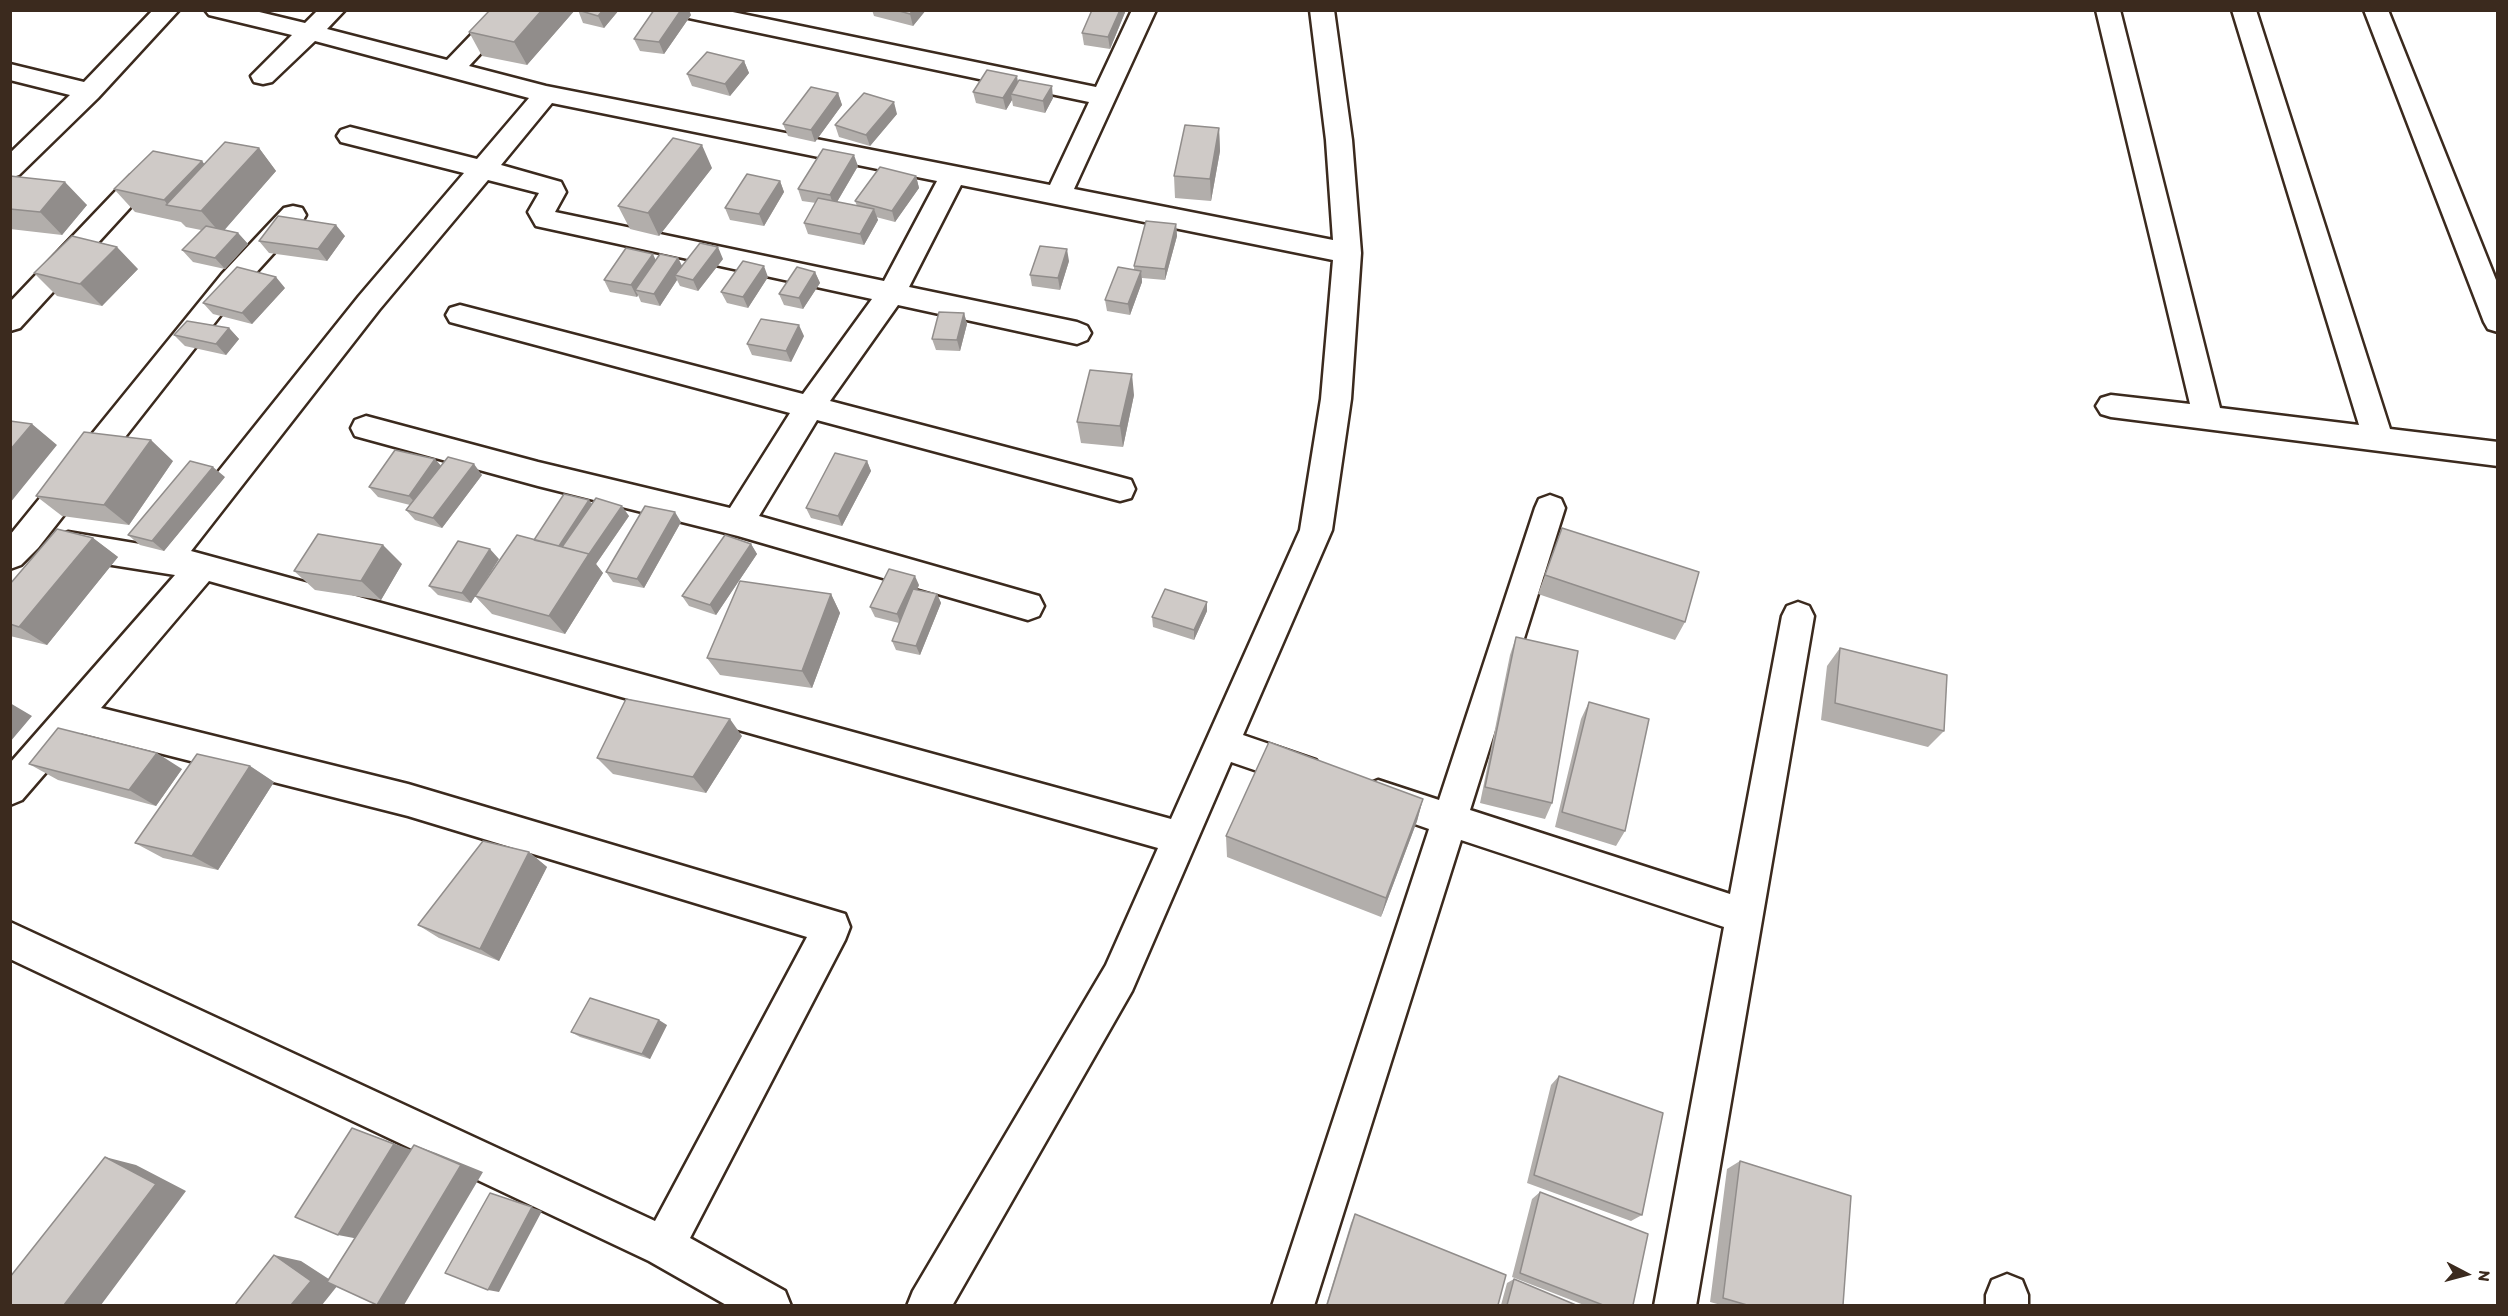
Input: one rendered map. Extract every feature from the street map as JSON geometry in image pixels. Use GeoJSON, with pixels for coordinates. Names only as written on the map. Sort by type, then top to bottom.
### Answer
{"type":"FeatureCollection","features":[{"type":"Feature","properties":{"kind":"street"},"geometry":{"type":"LineString","coordinates":[[10,169],[89,92],[167,10]]}},
{"type":"Feature","properties":{"kind":"street"},"geometry":{"type":"LineString","coordinates":[[217,10],[453,68],[546,94],[1347,253]]}},
{"type":"Feature","properties":{"kind":"street"},"geometry":{"type":"LineString","coordinates":[[263,76],[333,10]]}},
{"type":"Feature","properties":{"kind":"street"},"geometry":{"type":"LineString","coordinates":[[453,68],[509,10]]}},
{"type":"Feature","properties":{"kind":"street"},"geometry":{"type":"LineString","coordinates":[[684,10],[1104,97]]}},
{"type":"Feature","properties":{"kind":"street"},"geometry":{"type":"LineString","coordinates":[[1057,197],[1144,10]]}},
{"type":"Feature","properties":{"kind":"street"},"geometry":{"type":"LineString","coordinates":[[928,1305],[1119,978],[1316,530],[1336,399],[1347,253],[1339,140],[1322,10]]}},
{"type":"Feature","properties":{"kind":"street"},"geometry":{"type":"LineString","coordinates":[[2108,10],[2208,418]]}},
{"type":"Feature","properties":{"kind":"street"},"geometry":{"type":"LineString","coordinates":[[2244,10],[2378,439]]}},
{"type":"Feature","properties":{"kind":"street"},"geometry":{"type":"LineString","coordinates":[[2376,10],[2498,322]]}},
{"type":"Feature","properties":{"kind":"street"},"geometry":{"type":"LineString","coordinates":[[10,72],[89,92]]}},
{"type":"Feature","properties":{"kind":"street"},"geometry":{"type":"LineString","coordinates":[[165,561],[285,406],[546,94]]}},
{"type":"Feature","properties":{"kind":"street"},"geometry":{"type":"LineString","coordinates":[[350,136],[540,183],[552,188],[553,192],[541,212],[545,219],[1077,333]]}},
{"type":"Feature","properties":{"kind":"street"},"geometry":{"type":"LineString","coordinates":[[738,524],[810,406],[892,293],[953,175]]}},
{"type":"Feature","properties":{"kind":"street"},"geometry":{"type":"LineString","coordinates":[[10,321],[140,181]]}},
{"type":"Feature","properties":{"kind":"street"},"geometry":{"type":"LineString","coordinates":[[16,543],[232,280],[293,214]]}},
{"type":"Feature","properties":{"kind":"street"},"geometry":{"type":"LineString","coordinates":[[460,315],[1120,489]]}},
{"type":"Feature","properties":{"kind":"street"},"geometry":{"type":"LineString","coordinates":[[2110,406],[2498,454]]}},
{"type":"Feature","properties":{"kind":"street"},"geometry":{"type":"LineString","coordinates":[[366,428],[738,524],[1028,606]]}},
{"type":"Feature","properties":{"kind":"street"},"geometry":{"type":"LineString","coordinates":[[1293,1305],[1550,508]]}},
{"type":"Feature","properties":{"kind":"street"},"geometry":{"type":"LineString","coordinates":[[16,543],[204,566],[1181,838]]}},
{"type":"Feature","properties":{"kind":"street"},"geometry":{"type":"LineString","coordinates":[[10,789],[204,566]]}},
{"type":"Feature","properties":{"kind":"street"},"geometry":{"type":"LineString","coordinates":[[1675,1305],[1798,616]]}},
{"type":"Feature","properties":{"kind":"street"},"geometry":{"type":"LineString","coordinates":[[74,716],[408,800],[832,927],[664,1246]]}},
{"type":"Feature","properties":{"kind":"street"},"geometry":{"type":"LineString","coordinates":[[1223,744],[1744,916]]}},
{"type":"Feature","properties":{"kind":"street"},"geometry":{"type":"LineString","coordinates":[[10,940],[664,1246],[770,1305]]}},
{"type":"Feature","properties":{"kind":"building"},"geometry":{"type":"Polygon","coordinates":[[[490,10],[542,10],[514,42],[469,32],[490,10]]]}},
{"type":"Feature","properties":{"kind":"building"},"geometry":{"type":"Polygon","coordinates":[[[578,10],[603,10],[598,16],[578,10]]]}},
{"type":"Feature","properties":{"kind":"building"},"geometry":{"type":"Polygon","coordinates":[[[654,10],[681,10],[659,42],[634,39],[654,10]]]}},
{"type":"Feature","properties":{"kind":"building"},"geometry":{"type":"Polygon","coordinates":[[[896,10],[913,10],[910,14],[896,10]]]}},
{"type":"Feature","properties":{"kind":"building"},"geometry":{"type":"Polygon","coordinates":[[[1092,10],[1120,10],[1108,37],[1082,33],[1092,10]]]}},
{"type":"Feature","properties":{"kind":"building"},"geometry":{"type":"Polygon","coordinates":[[[707,52],[744,61],[725,84],[687,74],[707,52]]]}},
{"type":"Feature","properties":{"kind":"building"},"geometry":{"type":"Polygon","coordinates":[[[987,70],[1017,76],[1003,98],[973,92],[987,70]]]}},
{"type":"Feature","properties":{"kind":"building"},"geometry":{"type":"Polygon","coordinates":[[[1019,80],[1052,86],[1043,101],[1011,94],[1019,80]]]}},
{"type":"Feature","properties":{"kind":"building"},"geometry":{"type":"Polygon","coordinates":[[[811,87],[838,93],[811,130],[783,124],[811,87]]]}},
{"type":"Feature","properties":{"kind":"building"},"geometry":{"type":"Polygon","coordinates":[[[864,93],[894,102],[866,135],[835,125],[864,93]]]}},
{"type":"Feature","properties":{"kind":"building"},"geometry":{"type":"Polygon","coordinates":[[[1185,125],[1219,128],[1210,179],[1174,176],[1185,125]]]}},
{"type":"Feature","properties":{"kind":"building"},"geometry":{"type":"Polygon","coordinates":[[[673,138],[702,145],[648,213],[618,206],[673,138]]]}},
{"type":"Feature","properties":{"kind":"building"},"geometry":{"type":"Polygon","coordinates":[[[225,142],[259,148],[201,211],[166,205],[225,142]]]}},
{"type":"Feature","properties":{"kind":"building"},"geometry":{"type":"Polygon","coordinates":[[[823,149],[854,155],[830,195],[798,189],[823,149]]]}},
{"type":"Feature","properties":{"kind":"building"},"geometry":{"type":"Polygon","coordinates":[[[153,151],[202,161],[164,200],[114,189],[153,151]]]}},
{"type":"Feature","properties":{"kind":"building"},"geometry":{"type":"Polygon","coordinates":[[[880,167],[916,176],[892,211],[855,201],[880,167]]]}},
{"type":"Feature","properties":{"kind":"building"},"geometry":{"type":"Polygon","coordinates":[[[747,174],[780,181],[759,214],[725,208],[747,174]]]}},
{"type":"Feature","properties":{"kind":"building"},"geometry":{"type":"Polygon","coordinates":[[[10,176],[65,182],[40,212],[10,209],[10,176]]]}},
{"type":"Feature","properties":{"kind":"building"},"geometry":{"type":"Polygon","coordinates":[[[818,198],[874,209],[860,234],[804,223],[818,198]]]}},
{"type":"Feature","properties":{"kind":"building"},"geometry":{"type":"Polygon","coordinates":[[[278,216],[336,225],[318,249],[259,241],[278,216]]]}},
{"type":"Feature","properties":{"kind":"building"},"geometry":{"type":"Polygon","coordinates":[[[1146,221],[1176,224],[1165,269],[1134,266],[1146,221]]]}},
{"type":"Feature","properties":{"kind":"building"},"geometry":{"type":"Polygon","coordinates":[[[206,226],[238,233],[215,258],[182,250],[206,226]]]}},
{"type":"Feature","properties":{"kind":"building"},"geometry":{"type":"Polygon","coordinates":[[[72,236],[117,247],[80,284],[34,273],[72,236]]]}},
{"type":"Feature","properties":{"kind":"building"},"geometry":{"type":"Polygon","coordinates":[[[700,243],[718,247],[693,280],[675,275],[700,243]]]}},
{"type":"Feature","properties":{"kind":"building"},"geometry":{"type":"Polygon","coordinates":[[[1040,246],[1067,249],[1058,278],[1030,275],[1040,246]]]}},
{"type":"Feature","properties":{"kind":"building"},"geometry":{"type":"Polygon","coordinates":[[[626,248],[653,254],[631,285],[604,280],[626,248]]]}},
{"type":"Feature","properties":{"kind":"building"},"geometry":{"type":"Polygon","coordinates":[[[660,254],[678,258],[654,294],[635,290],[660,254]]]}},
{"type":"Feature","properties":{"kind":"building"},"geometry":{"type":"Polygon","coordinates":[[[743,261],[764,266],[743,297],[721,292],[743,261]]]}},
{"type":"Feature","properties":{"kind":"building"},"geometry":{"type":"Polygon","coordinates":[[[237,267],[276,277],[242,313],[203,303],[237,267]]]}},
{"type":"Feature","properties":{"kind":"building"},"geometry":{"type":"Polygon","coordinates":[[[797,267],[815,272],[799,298],[779,294],[797,267]]]}},
{"type":"Feature","properties":{"kind":"building"},"geometry":{"type":"Polygon","coordinates":[[[1118,267],[1141,271],[1128,304],[1105,300],[1118,267]]]}},
{"type":"Feature","properties":{"kind":"building"},"geometry":{"type":"Polygon","coordinates":[[[939,312],[964,313],[957,340],[932,339],[939,312]]]}},
{"type":"Feature","properties":{"kind":"building"},"geometry":{"type":"Polygon","coordinates":[[[761,319],[799,325],[786,351],[747,344],[761,319]]]}},
{"type":"Feature","properties":{"kind":"building"},"geometry":{"type":"Polygon","coordinates":[[[187,321],[229,328],[216,344],[174,335],[187,321]]]}},
{"type":"Feature","properties":{"kind":"building"},"geometry":{"type":"Polygon","coordinates":[[[1090,370],[1132,374],[1120,426],[1077,422],[1090,370]]]}},
{"type":"Feature","properties":{"kind":"building"},"geometry":{"type":"Polygon","coordinates":[[[10,421],[32,424],[10,450],[10,421]]]}},
{"type":"Feature","properties":{"kind":"building"},"geometry":{"type":"Polygon","coordinates":[[[84,432],[151,440],[104,505],[36,496],[84,432]]]}},
{"type":"Feature","properties":{"kind":"building"},"geometry":{"type":"Polygon","coordinates":[[[395,450],[435,459],[409,496],[369,487],[395,450]]]}},
{"type":"Feature","properties":{"kind":"building"},"geometry":{"type":"Polygon","coordinates":[[[835,453],[867,461],[838,516],[806,508],[835,453]]]}},
{"type":"Feature","properties":{"kind":"building"},"geometry":{"type":"Polygon","coordinates":[[[448,457],[474,464],[433,518],[406,510],[448,457]]]}},
{"type":"Feature","properties":{"kind":"building"},"geometry":{"type":"Polygon","coordinates":[[[190,461],[213,467],[152,541],[128,535],[190,461]]]}},
{"type":"Feature","properties":{"kind":"building"},"geometry":{"type":"Polygon","coordinates":[[[564,494],[589,500],[559,546],[534,540],[564,494]]]}},
{"type":"Feature","properties":{"kind":"building"},"geometry":{"type":"Polygon","coordinates":[[[596,498],[622,506],[587,557],[589,554],[562,547],[596,498]]]}},
{"type":"Feature","properties":{"kind":"building"},"geometry":{"type":"Polygon","coordinates":[[[645,506],[675,512],[637,579],[606,572],[645,506]]]}},
{"type":"Feature","properties":{"kind":"building"},"geometry":{"type":"Polygon","coordinates":[[[1562,528],[1699,572],[1685,622],[1545,575],[1562,528]]]}},
{"type":"Feature","properties":{"kind":"building"},"geometry":{"type":"Polygon","coordinates":[[[57,529],[93,538],[19,627],[10,624],[10,584],[57,529]]]}},
{"type":"Feature","properties":{"kind":"building"},"geometry":{"type":"Polygon","coordinates":[[[318,534],[383,545],[361,581],[294,571],[318,534]]]}},
{"type":"Feature","properties":{"kind":"building"},"geometry":{"type":"Polygon","coordinates":[[[517,535],[589,554],[549,616],[475,596],[517,535]]]}},
{"type":"Feature","properties":{"kind":"building"},"geometry":{"type":"Polygon","coordinates":[[[725,535],[751,544],[710,605],[682,596],[725,535]]]}},
{"type":"Feature","properties":{"kind":"building"},"geometry":{"type":"Polygon","coordinates":[[[458,541],[490,549],[462,593],[429,586],[458,541]]]}},
{"type":"Feature","properties":{"kind":"building"},"geometry":{"type":"Polygon","coordinates":[[[889,569],[915,576],[897,614],[870,607],[889,569]]]}},
{"type":"Feature","properties":{"kind":"building"},"geometry":{"type":"Polygon","coordinates":[[[740,581],[831,594],[802,671],[707,658],[740,581]]]}},
{"type":"Feature","properties":{"kind":"building"},"geometry":{"type":"Polygon","coordinates":[[[913,589],[937,594],[916,646],[892,641],[913,589]]]}},
{"type":"Feature","properties":{"kind":"building"},"geometry":{"type":"Polygon","coordinates":[[[1165,589],[1207,602],[1194,630],[1152,617],[1165,589]]]}},
{"type":"Feature","properties":{"kind":"building"},"geometry":{"type":"Polygon","coordinates":[[[1516,637],[1578,651],[1552,803],[1485,787],[1516,637]]]}},
{"type":"Feature","properties":{"kind":"building"},"geometry":{"type":"Polygon","coordinates":[[[1840,648],[1947,675],[1944,731],[1835,703],[1840,648]]]}},
{"type":"Feature","properties":{"kind":"building"},"geometry":{"type":"Polygon","coordinates":[[[626,699],[730,719],[693,777],[597,758],[626,699]]]}},
{"type":"Feature","properties":{"kind":"building"},"geometry":{"type":"Polygon","coordinates":[[[1589,702],[1649,719],[1625,831],[1562,812],[1589,702]]]}},
{"type":"Feature","properties":{"kind":"building"},"geometry":{"type":"Polygon","coordinates":[[[58,728],[157,753],[129,790],[29,764],[58,728]]]}},
{"type":"Feature","properties":{"kind":"building"},"geometry":{"type":"Polygon","coordinates":[[[1269,742],[1423,799],[1386,898],[1226,836],[1269,742]]]}},
{"type":"Feature","properties":{"kind":"building"},"geometry":{"type":"Polygon","coordinates":[[[197,754],[250,766],[192,856],[135,843],[197,754]]]}},
{"type":"Feature","properties":{"kind":"building"},"geometry":{"type":"Polygon","coordinates":[[[483,841],[529,852],[480,949],[418,925],[483,841]]]}},
{"type":"Feature","properties":{"kind":"building"},"geometry":{"type":"Polygon","coordinates":[[[590,998],[659,1020],[642,1054],[571,1032],[590,998]]]}},
{"type":"Feature","properties":{"kind":"building"},"geometry":{"type":"Polygon","coordinates":[[[1559,1076],[1663,1113],[1642,1215],[1534,1175],[1559,1076]]]}},
{"type":"Feature","properties":{"kind":"building"},"geometry":{"type":"Polygon","coordinates":[[[352,1128],[394,1144],[338,1235],[295,1217],[352,1128]]]}},
{"type":"Feature","properties":{"kind":"building"},"geometry":{"type":"Polygon","coordinates":[[[414,1145],[461,1165],[377,1305],[327,1282],[414,1145]]]}},
{"type":"Feature","properties":{"kind":"building"},"geometry":{"type":"Polygon","coordinates":[[[105,1157],[156,1184],[64,1305],[10,1305],[10,1277],[105,1157]]]}},
{"type":"Feature","properties":{"kind":"building"},"geometry":{"type":"Polygon","coordinates":[[[1740,1161],[1851,1196],[1843,1305],[1747,1305],[1723,1298],[1740,1161]]]}},
{"type":"Feature","properties":{"kind":"building"},"geometry":{"type":"Polygon","coordinates":[[[1540,1192],[1648,1234],[1633,1305],[1603,1305],[1520,1273],[1540,1192]]]}},
{"type":"Feature","properties":{"kind":"building"},"geometry":{"type":"Polygon","coordinates":[[[490,1193],[532,1207],[488,1290],[445,1273],[490,1193]]]}},
{"type":"Feature","properties":{"kind":"building"},"geometry":{"type":"Polygon","coordinates":[[[1355,1214],[1506,1275],[1498,1305],[1327,1305],[1355,1214]]]}},
{"type":"Feature","properties":{"kind":"building"},"geometry":{"type":"Polygon","coordinates":[[[274,1255],[311,1281],[291,1305],[235,1305],[274,1255]]]}},
{"type":"Feature","properties":{"kind":"building"},"geometry":{"type":"Polygon","coordinates":[[[1514,1279],[1576,1305],[1507,1305],[1514,1279]]]}}]}
